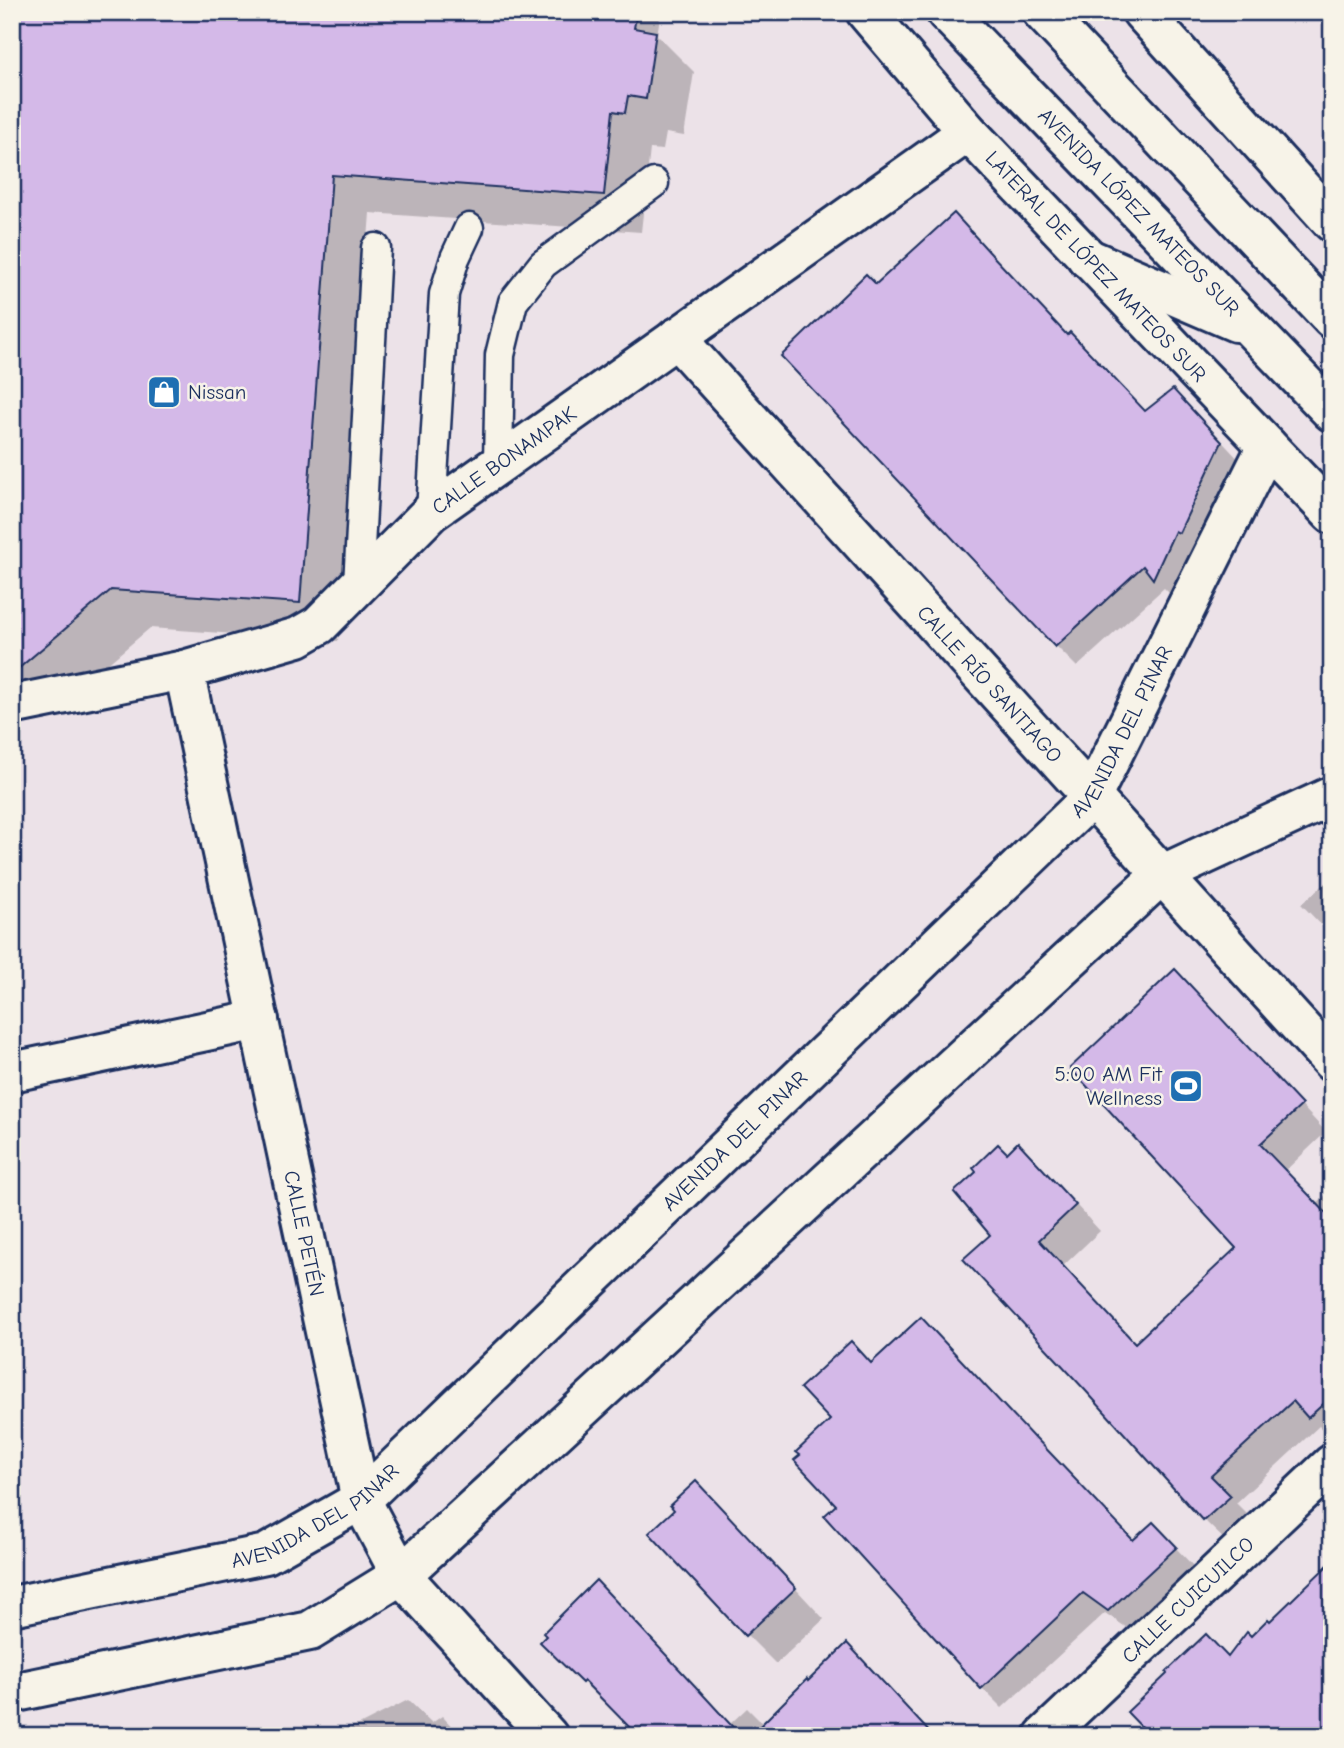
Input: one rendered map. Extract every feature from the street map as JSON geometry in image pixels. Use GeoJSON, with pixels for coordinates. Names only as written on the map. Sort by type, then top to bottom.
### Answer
{"type":"FeatureCollection","features":[{"type":"Feature","properties":{"kind":"street","name":"LATERAL DE LÓPEZ MATEOS SUR"},"geometry":{"type":"LineString","coordinates":[[866,12],[968,132],[1332,514]]}},
{"type":"Feature","properties":{"kind":"street","name":"AVENIDA LÓPEZ MATEOS SUR"},"geometry":{"type":"LineString","coordinates":[[946,12],[1332,412]]}},
{"type":"Feature","properties":{"kind":"street"},"geometry":{"type":"LineString","coordinates":[[1042,12],[1332,319]]}},
{"type":"Feature","properties":{"kind":"street"},"geometry":{"type":"LineString","coordinates":[[1142,12],[1332,222]]}},
{"type":"Feature","properties":{"kind":"street","name":"CALLE BONAMPAK"},"geometry":{"type":"LineString","coordinates":[[12,705],[184,670],[298,637],[319,625],[430,512],[968,132]]}},
{"type":"Feature","properties":{"kind":"street"},"geometry":{"type":"LineString","coordinates":[[1087,258],[1252,329]]}},
{"type":"Feature","properties":{"kind":"street","name":"CALLE RÍO SANTIAGO"},"geometry":{"type":"LineString","coordinates":[[676,338],[1332,1062]]}},
{"type":"Feature","properties":{"kind":"street","name":"AVENIDA DEL PINAR"},"geometry":{"type":"LineString","coordinates":[[12,1606],[266,1554],[361,1500],[1091,798],[1267,446]]}},
{"type":"Feature","properties":{"kind":"street","name":"CALLE PETÉN"},"geometry":{"type":"LineString","coordinates":[[184,670],[361,1500],[401,1575],[548,1736]]}},
{"type":"Feature","properties":{"kind":"street"},"geometry":{"type":"LineString","coordinates":[[12,1693],[310,1631],[401,1575],[1161,875],[1332,796]]}},
{"type":"Feature","properties":{"kind":"street"},"geometry":{"type":"LineString","coordinates":[[12,1072],[259,1020]]}},
{"type":"Feature","properties":{"kind":"street","name":"CALLE CUICUILCO"},"geometry":{"type":"LineString","coordinates":[[1044,1736],[1332,1464]]}},
{"type":"Feature","properties":{"kind":"lane"},"geometry":{"type":"LineString","coordinates":[[498,464],[500,355],[513,302],[543,264],[654,183]]}},
{"type":"Feature","properties":{"kind":"lane"},"geometry":{"type":"LineString","coordinates":[[430,512],[444,293],[455,258],[469,229]]}},
{"type":"Feature","properties":{"kind":"lane"},"geometry":{"type":"LineString","coordinates":[[358,585],[376,248]]}},
{"type":"Feature","properties":{"kind":"building","name":"Nissan"},"geometry":{"type":"Polygon","coordinates":[[[12,12],[637,12],[634,28],[656,32],[646,99],[628,96],[625,113],[613,111],[604,195],[332,175],[300,603],[111,590],[12,674],[12,12]]]}},
{"type":"Feature","properties":{"kind":"building"},"geometry":{"type":"Polygon","coordinates":[[[954,213],[1067,335],[1070,332],[1145,411],[1173,389],[1222,442],[1179,533],[1175,531],[1153,579],[1143,566],[1055,647],[781,356],[866,274],[876,284],[954,213]]]}},
{"type":"Feature","properties":{"kind":"building"},"geometry":{"type":"Polygon","coordinates":[[[1175,969],[1302,1105],[1260,1144],[1332,1219],[1332,1396],[1308,1418],[1293,1401],[1211,1476],[1231,1496],[1203,1521],[963,1259],[990,1235],[954,1192],[976,1172],[973,1168],[998,1144],[1007,1153],[1018,1142],[1076,1205],[1039,1240],[1135,1343],[1236,1248],[1070,1068],[1175,969]]]}},
{"type":"Feature","properties":{"kind":"building"},"geometry":{"type":"Polygon","coordinates":[[[921,1317],[1133,1540],[1153,1522],[1177,1547],[1108,1611],[1083,1593],[981,1689],[824,1516],[836,1505],[794,1460],[800,1455],[796,1452],[830,1420],[800,1388],[851,1341],[871,1363],[921,1317]]]}},
{"type":"Feature","properties":{"kind":"building"},"geometry":{"type":"Polygon","coordinates":[[[696,1481],[796,1588],[745,1636],[649,1533],[674,1510],[670,1505],[696,1481]]]}},
{"type":"Feature","properties":{"kind":"building"},"geometry":{"type":"Polygon","coordinates":[[[1332,1561],[1332,1736],[1150,1736],[1127,1712],[1206,1634],[1228,1657],[1247,1632],[1251,1636],[1268,1619],[1270,1621],[1332,1561]]]}},
{"type":"Feature","properties":{"kind":"building"},"geometry":{"type":"Polygon","coordinates":[[[596,1580],[741,1736],[638,1736],[584,1681],[582,1683],[540,1642],[546,1636],[543,1633],[596,1580]]]}},
{"type":"Feature","properties":{"kind":"building"},"geometry":{"type":"Polygon","coordinates":[[[847,1643],[933,1736],[750,1736],[807,1679],[808,1681],[847,1643]]]}},
{"type":"Feature","properties":{"kind":"place","name":"Nissan"},"geometry":{"type":"Point","coordinates":[164,392]}},
{"type":"Feature","properties":{"kind":"place","name":"5:00 AM Fit Wellness"},"geometry":{"type":"Point","coordinates":[1186,1086]}}]}
